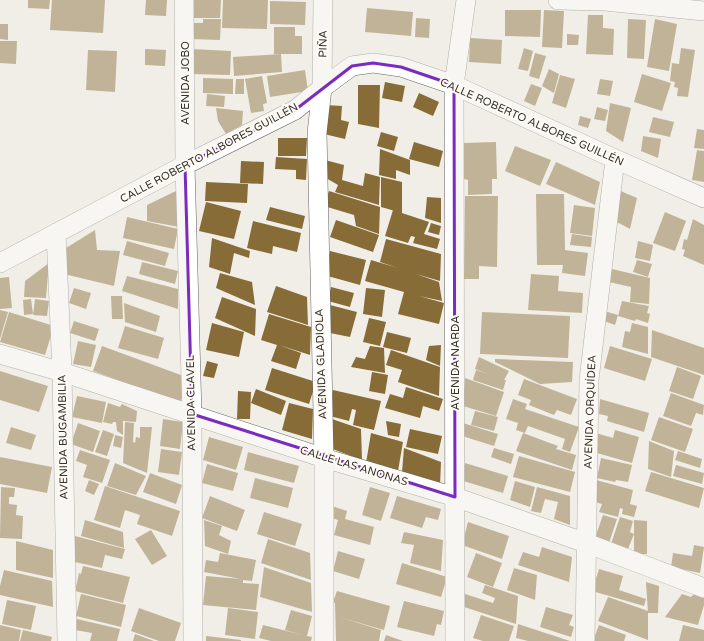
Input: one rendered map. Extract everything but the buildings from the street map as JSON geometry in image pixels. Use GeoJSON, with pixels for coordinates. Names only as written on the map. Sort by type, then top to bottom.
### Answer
{"type":"FeatureCollection","features":[{"type":"Feature","properties":{"kind":"street","name":"AVENIDA JOBO"},"geometry":{"type":"LineString","coordinates":[[184,0],[185,165]]}},
{"type":"Feature","properties":{"kind":"street","name":"PIÑA"},"geometry":{"type":"LineString","coordinates":[[322,88],[323,0]]}},
{"type":"Feature","properties":{"kind":"street","name":"AVENIDA NARDA"},"geometry":{"type":"LineString","coordinates":[[455,641],[454,85],[466,0]]}},
{"type":"Feature","properties":{"kind":"street"},"geometry":{"type":"LineString","coordinates":[[558,0],[606,1],[704,11]]}},
{"type":"Feature","properties":{"kind":"street","name":"CALLE ROBERTO ALBORES GUILLÉN"},"geometry":{"type":"LineString","coordinates":[[0,263],[185,165],[295,110],[352,66],[373,63],[401,67],[454,85],[615,160],[704,198]]}},
{"type":"Feature","properties":{"kind":"street","name":"AVENIDA GLADIOLA"},"geometry":{"type":"LineString","coordinates":[[322,88],[317,134],[324,458],[324,641]]}},
{"type":"Feature","properties":{"kind":"street","name":"AVENIDA ORQUÍDEA"},"geometry":{"type":"LineString","coordinates":[[585,641],[589,380],[615,160]]}},
{"type":"Feature","properties":{"kind":"street","name":"AVENIDA CLAVEL"},"geometry":{"type":"LineString","coordinates":[[185,165],[192,414],[193,641]]}},
{"type":"Feature","properties":{"kind":"street","name":"AVENIDA BUGAMBILIA"},"geometry":{"type":"LineString","coordinates":[[56,233],[62,372],[67,641]]}},
{"type":"Feature","properties":{"kind":"street","name":"CALLE LAS ANONAS"},"geometry":{"type":"LineString","coordinates":[[0,354],[62,372],[324,458],[455,496],[586,543],[704,588]]}},
{"type":"Feature","properties":{"kind":"highlighted area"},"geometry":{"type":"Polygon","coordinates":[[[373,63],[401,67],[454,85],[455,497],[192,414],[185,165],[295,110],[352,66],[373,63]]]}}]}
